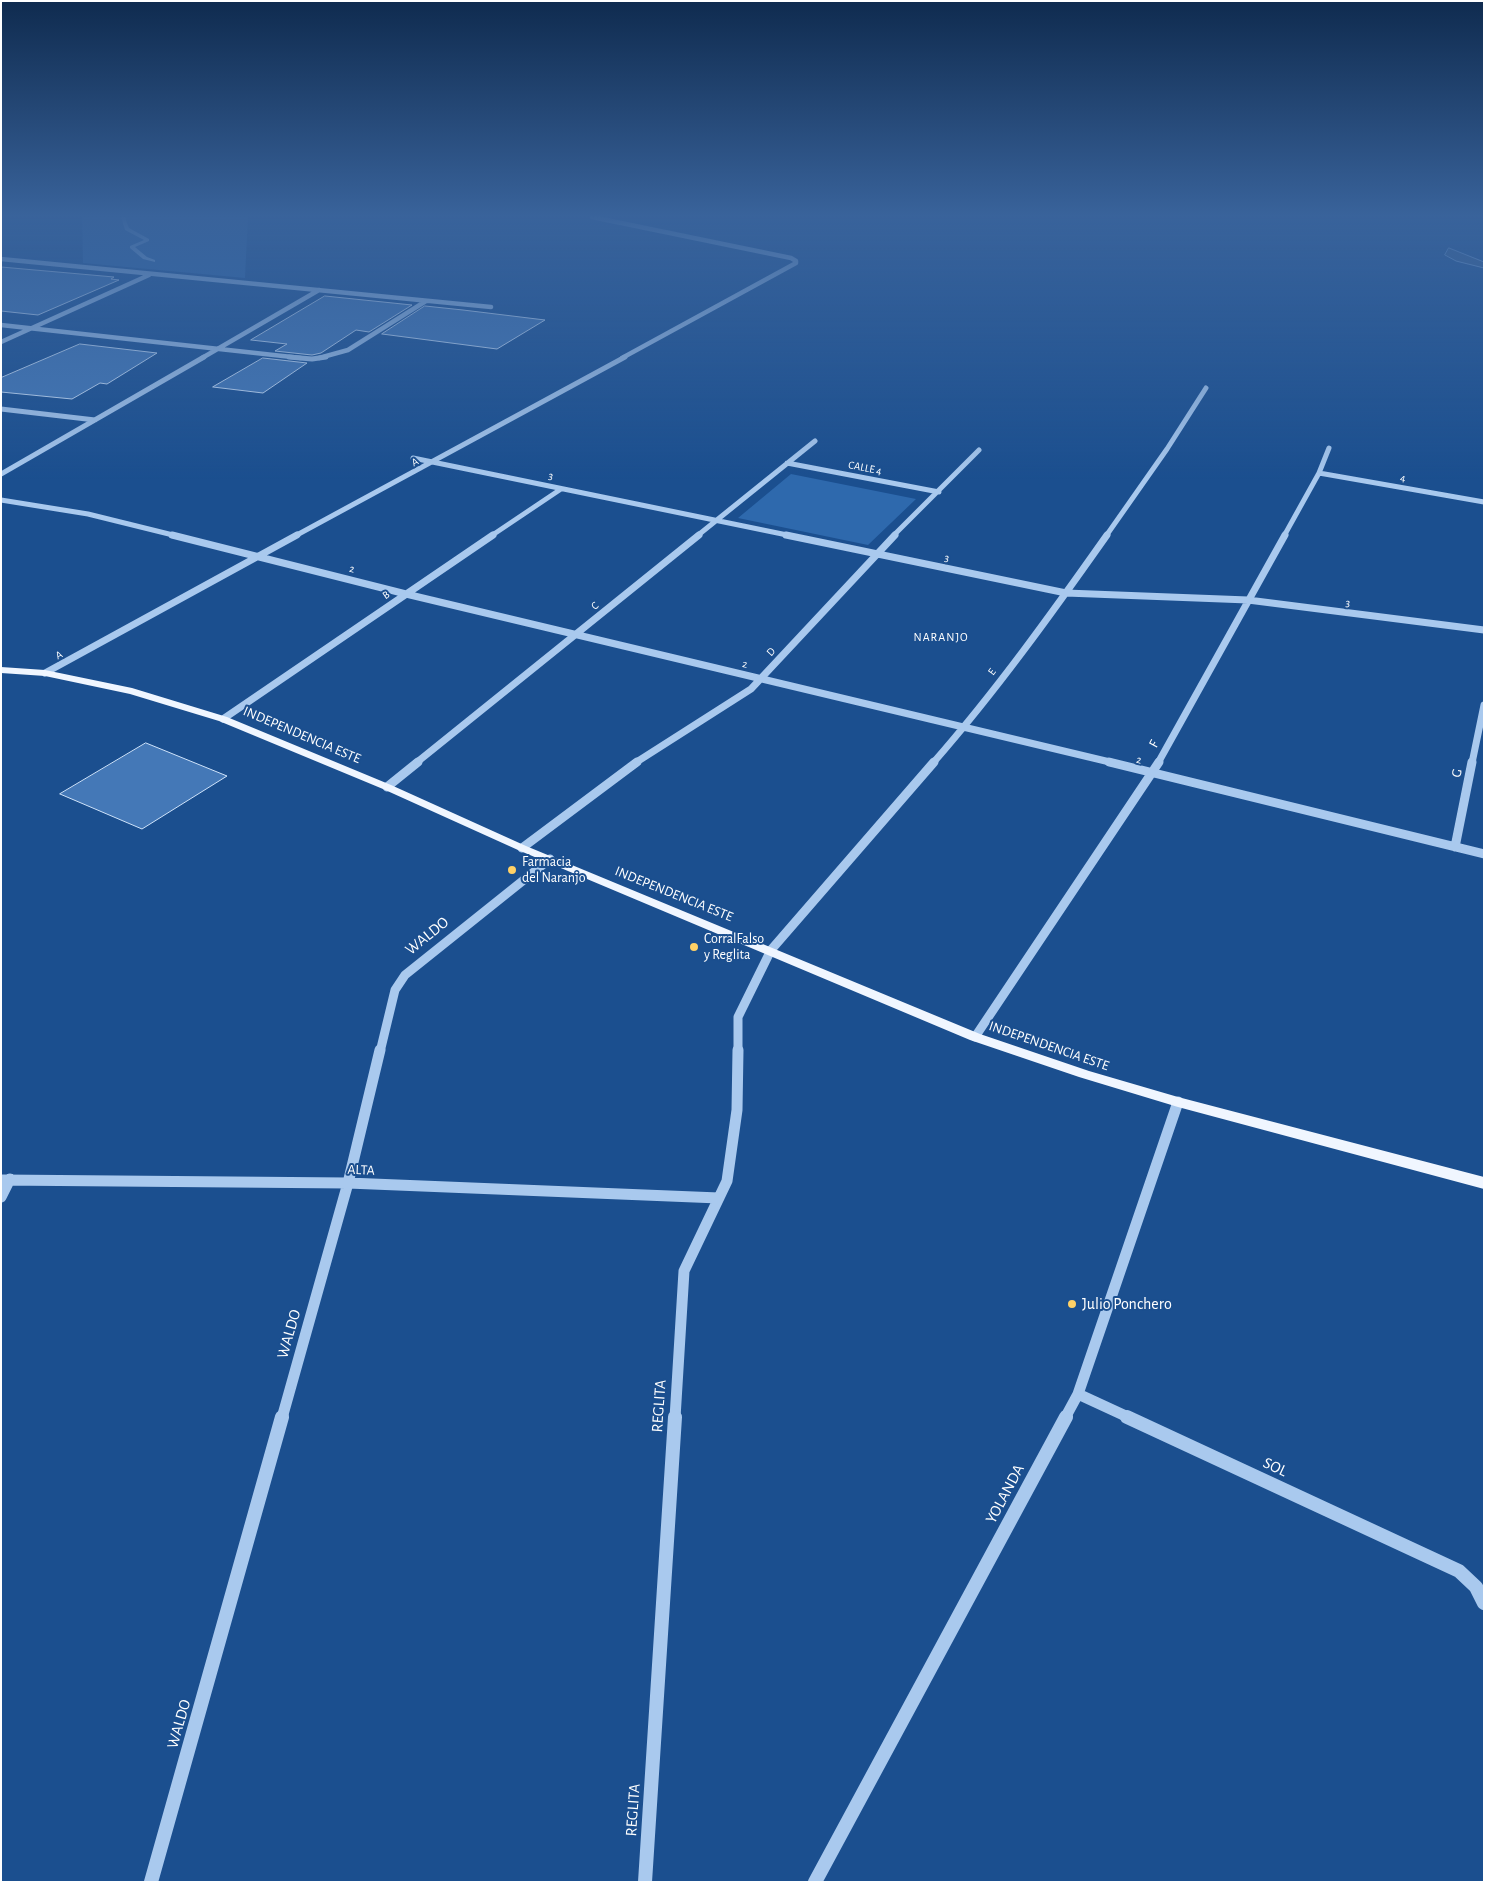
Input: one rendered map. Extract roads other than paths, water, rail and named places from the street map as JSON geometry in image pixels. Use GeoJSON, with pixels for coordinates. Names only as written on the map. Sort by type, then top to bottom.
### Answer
{"type":"FeatureCollection","features":[{"type":"Feature","properties":{"kind":"main road","name":"INDEPENDENCIA ESTE"},"geometry":{"type":"LineString","coordinates":[[1,670],[45,673],[132,691],[224,719],[387,787],[522,848],[771,950],[975,1037],[1084,1074],[1178,1102],[1484,1183]]}},
{"type":"Feature","properties":{"kind":"street"},"geometry":{"type":"LineString","coordinates":[[1,342],[81,305]]}},
{"type":"Feature","properties":{"kind":"street"},"geometry":{"type":"LineString","coordinates":[[1,474],[293,305]]}},
{"type":"Feature","properties":{"kind":"street"},"geometry":{"type":"LineString","coordinates":[[1,325],[312,359],[335,356],[348,350],[420,305]]}},
{"type":"Feature","properties":{"kind":"street"},"geometry":{"type":"LineString","coordinates":[[468,305],[491,307]]}},
{"type":"Feature","properties":{"kind":"street","name":"A"},"geometry":{"type":"LineString","coordinates":[[45,673],[722,305]]}},
{"type":"Feature","properties":{"kind":"street","name":"E"},"geometry":{"type":"LineString","coordinates":[[771,950],[965,727],[1066,593],[1167,449],[1206,388]]}},
{"type":"Feature","properties":{"kind":"street"},"geometry":{"type":"LineString","coordinates":[[1,409],[95,420]]}},
{"type":"Feature","properties":{"kind":"street","name":"C"},"geometry":{"type":"LineString","coordinates":[[387,787],[814,441]]}},
{"type":"Feature","properties":{"kind":"street","name":"F"},"geometry":{"type":"LineString","coordinates":[[975,1037],[1152,774],[1319,474],[1329,448]]}},
{"type":"Feature","properties":{"kind":"street","name":"D"},"geometry":{"type":"LineString","coordinates":[[522,848],[649,753],[751,689],[876,554],[979,450]]}},
{"type":"Feature","properties":{"kind":"street","name":"3"},"geometry":{"type":"LineString","coordinates":[[413,458],[1066,593],[1248,600],[1484,630]]}},
{"type":"Feature","properties":{"kind":"street","name":"CALLE 4"},"geometry":{"type":"LineString","coordinates":[[787,463],[939,492]]}},
{"type":"Feature","properties":{"kind":"street","name":"4"},"geometry":{"type":"LineString","coordinates":[[1319,474],[1484,502]]}},
{"type":"Feature","properties":{"kind":"street","name":"B"},"geometry":{"type":"LineString","coordinates":[[224,719],[561,489]]}},
{"type":"Feature","properties":{"kind":"street","name":"2"},"geometry":{"type":"LineString","coordinates":[[1,500],[88,514],[406,594],[965,727],[1484,854]]}},
{"type":"Feature","properties":{"kind":"street","name":"G"},"geometry":{"type":"LineString","coordinates":[[1455,847],[1484,705]]}},
{"type":"Feature","properties":{"kind":"street","name":"WALDO"},"geometry":{"type":"LineString","coordinates":[[151,1882],[348,1183],[395,990],[405,974],[550,859]]}},
{"type":"Feature","properties":{"kind":"street","name":"REGLITA"},"geometry":{"type":"LineString","coordinates":[[645,1882],[684,1271],[727,1181],[737,1110],[738,1017],[771,950]]}},
{"type":"Feature","properties":{"kind":"street","name":"YOLANDA"},"geometry":{"type":"LineString","coordinates":[[815,1882],[1078,1394],[1178,1102]]}},
{"type":"Feature","properties":{"kind":"street"},"geometry":{"type":"LineString","coordinates":[[1,1197],[6,1179]]}},
{"type":"Feature","properties":{"kind":"street","name":"ALTA"},"geometry":{"type":"LineString","coordinates":[[6,1179],[348,1183],[719,1198]]}},
{"type":"Feature","properties":{"kind":"street","name":"SOL"},"geometry":{"type":"LineString","coordinates":[[1078,1394],[1459,1570],[1476,1587],[1484,1602]]}},
{"type":"Feature","properties":{"kind":"place","name":"Farmacia del Naranjo"},"geometry":{"type":"Point","coordinates":[512,870]}},
{"type":"Feature","properties":{"kind":"place","name":"CorralFalso y Reglita"},"geometry":{"type":"Point","coordinates":[694,947]}},
{"type":"Feature","properties":{"kind":"place","name":"Julio Ponchero"},"geometry":{"type":"Point","coordinates":[1072,1304]}},
{"type":"Feature","properties":{"kind":"district","name":"NARANJO"},"geometry":{"type":"Point","coordinates":[941,637]}}]}
